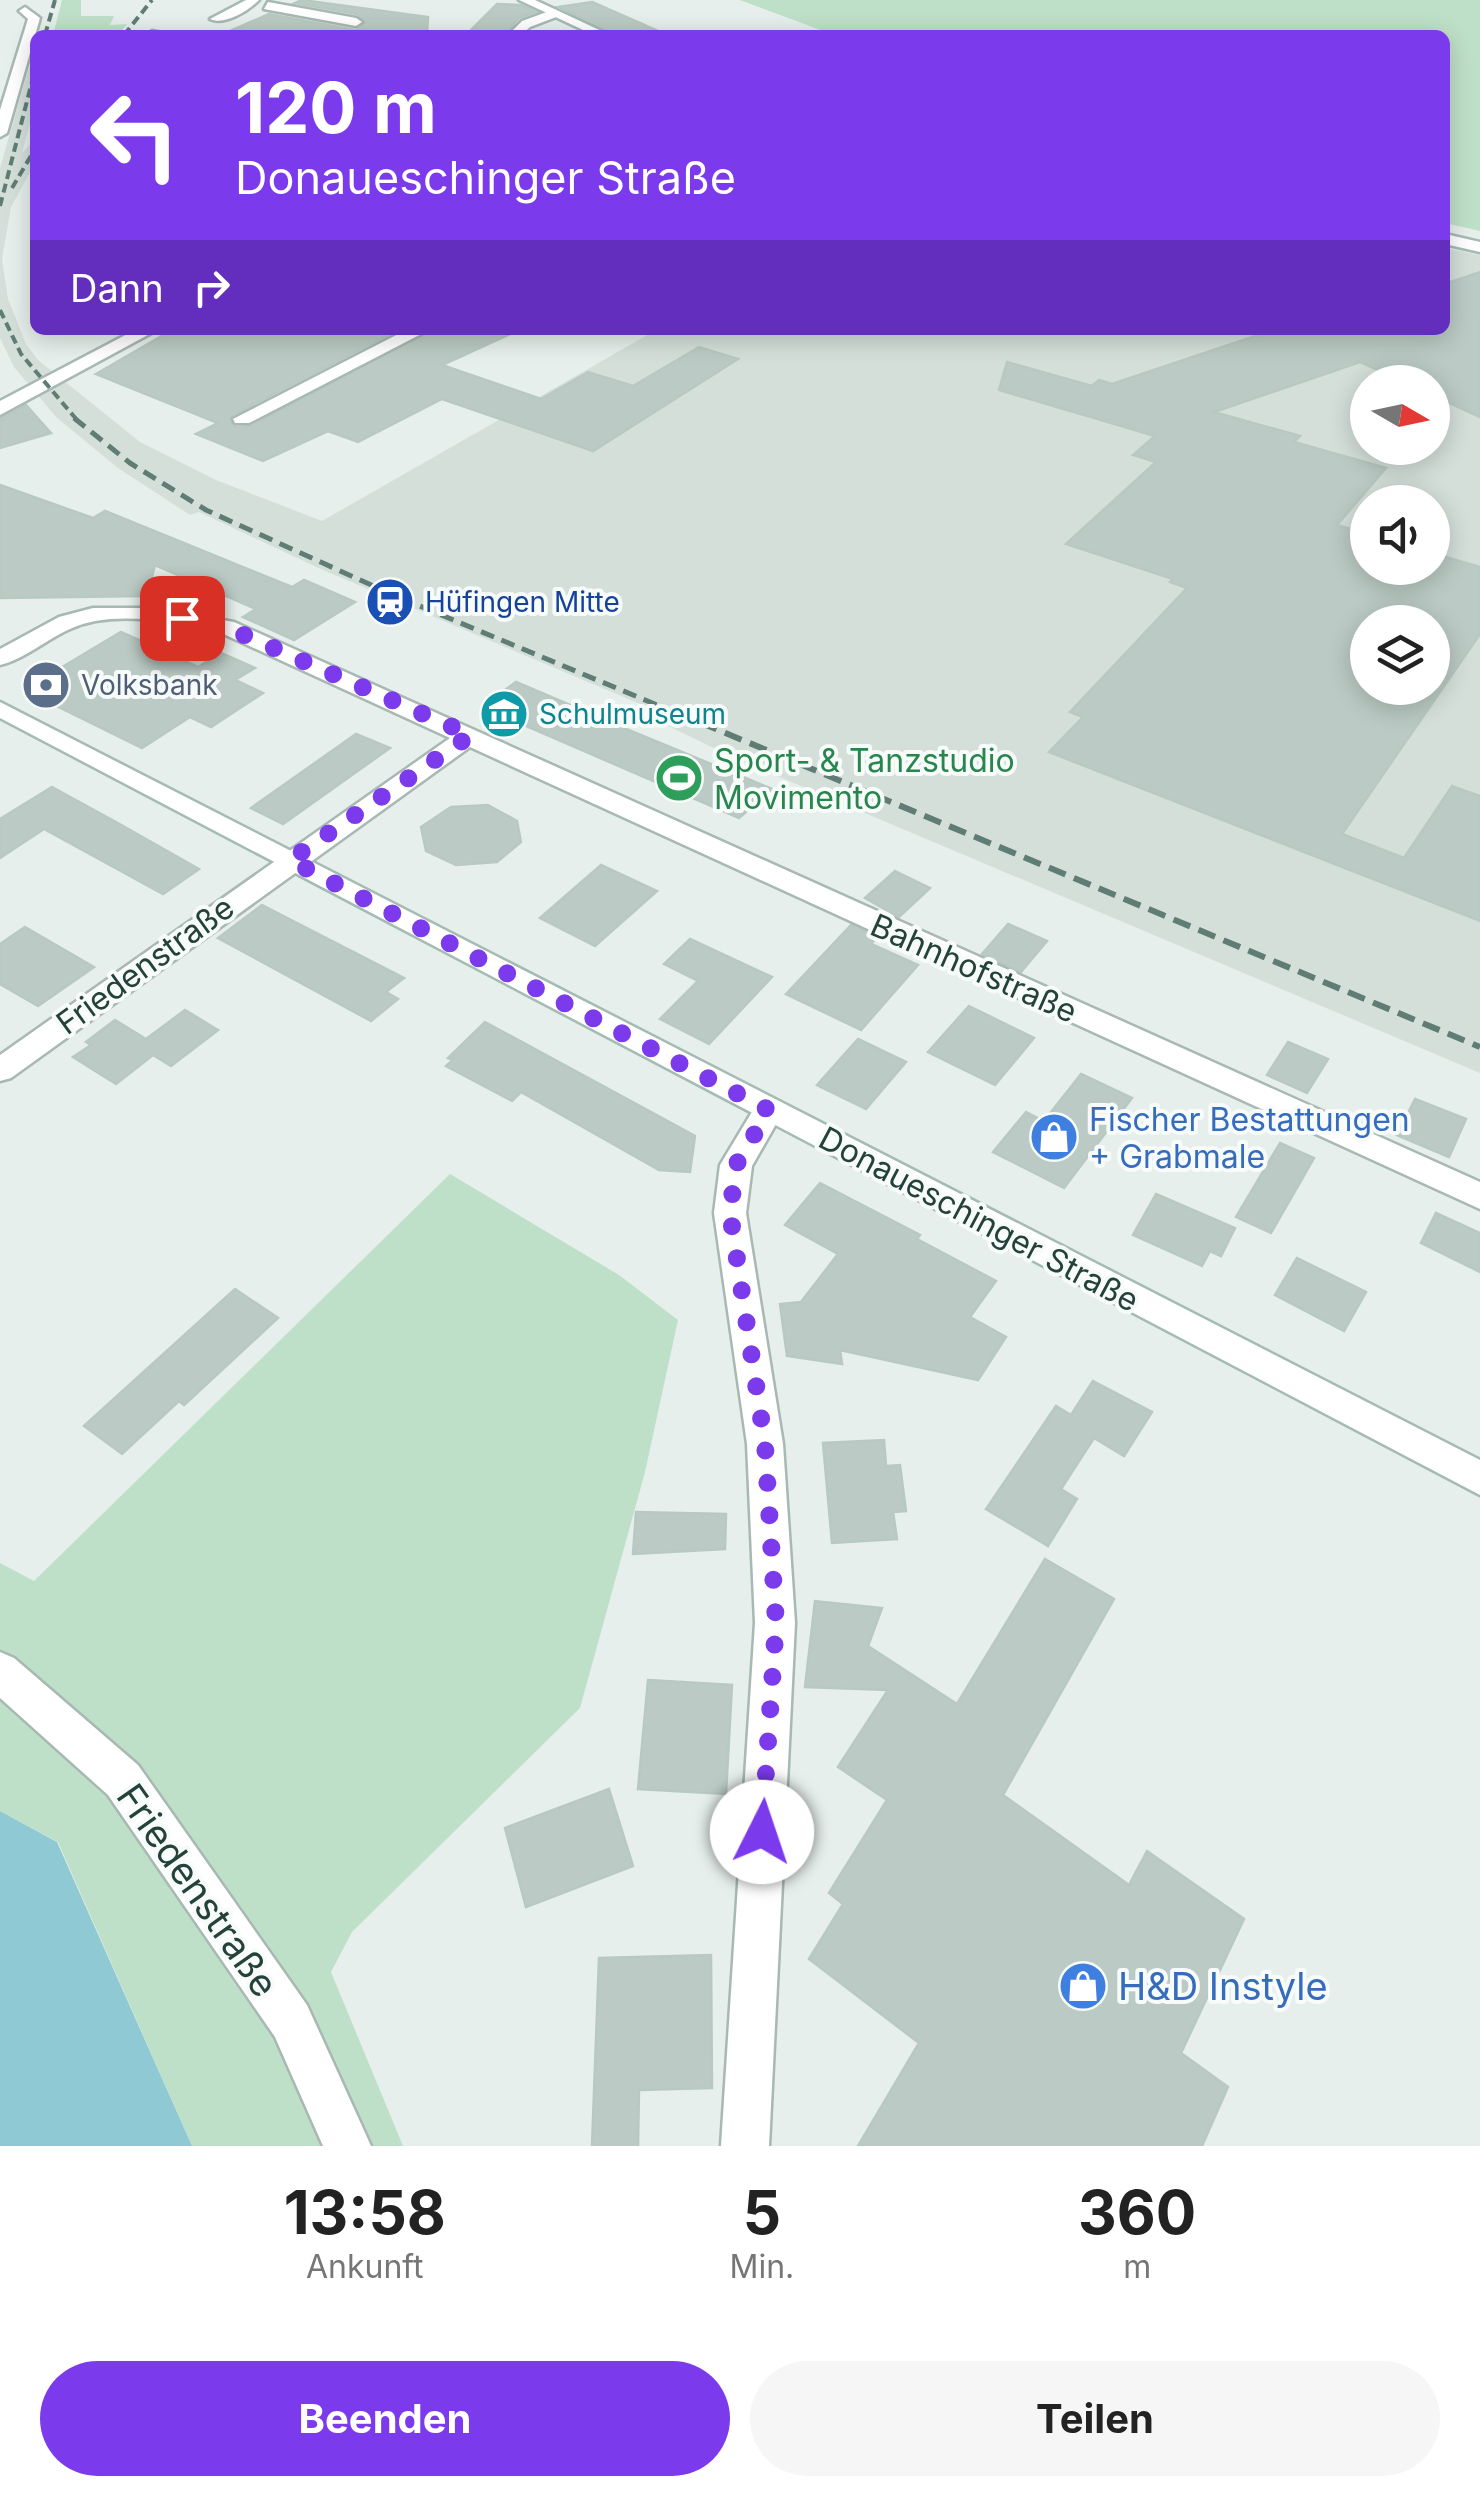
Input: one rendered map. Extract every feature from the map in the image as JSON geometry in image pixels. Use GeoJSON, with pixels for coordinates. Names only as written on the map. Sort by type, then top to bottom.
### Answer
{"type":"FeatureCollection","features":[{"type":"Feature","properties":{"kind":"street"},"geometry":{"type":"LineString","coordinates":[[268,6],[282,0]]}},
{"type":"Feature","properties":{"kind":"street"},"geometry":{"type":"LineString","coordinates":[[525,0],[593,30]]}},
{"type":"Feature","properties":{"kind":"street"},"geometry":{"type":"LineString","coordinates":[[216,19],[252,1],[350,24],[373,15]]}},
{"type":"Feature","properties":{"kind":"street"},"geometry":{"type":"LineString","coordinates":[[25,11],[34,18],[30,30]]}},
{"type":"Feature","properties":{"kind":"street"},"geometry":{"type":"LineString","coordinates":[[519,30],[555,13]]}},
{"type":"Feature","properties":{"kind":"street"},"geometry":{"type":"LineString","coordinates":[[0,133],[30,32]]}},
{"type":"Feature","properties":{"kind":"street"},"geometry":{"type":"LineString","coordinates":[[1450,240],[1480,247]]}},
{"type":"Feature","properties":{"kind":"street"},"geometry":{"type":"LineString","coordinates":[[0,409],[139,335]]}},
{"type":"Feature","properties":{"kind":"street"},"geometry":{"type":"LineString","coordinates":[[242,419],[408,335]]}},
{"type":"Feature","properties":{"kind":"street"},"geometry":{"type":"LineString","coordinates":[[1,386],[27,396]]}},
{"type":"Feature","properties":{"kind":"street","name":"Bahnhofstraße"},"geometry":{"type":"LineString","coordinates":[[0,658],[64,624],[89,616],[202,620],[471,735],[927,948],[1480,1196]]}},
{"type":"Feature","properties":{"kind":"street","name":"Donaueschinger Straße"},"geometry":{"type":"LineString","coordinates":[[0,709],[1480,1478]]}},
{"type":"Feature","properties":{"kind":"street"},"geometry":{"type":"LineString","coordinates":[[290,860],[471,735]]}},
{"type":"Feature","properties":{"kind":"street","name":"Friedenstraße"},"geometry":{"type":"LineString","coordinates":[[7,1057],[290,860]]}},
{"type":"Feature","properties":{"kind":"street"},"geometry":{"type":"LineString","coordinates":[[745,2146],[749,2025],[776,1623],[765,1444],[730,1213],[736,1165],[769,1110]]}},
{"type":"Feature","properties":{"kind":"street","name":"Friedenstraße"},"geometry":{"type":"LineString","coordinates":[[0,1672],[124,1780],[291,2021],[348,2146]]}},
{"type":"Feature","properties":{"kind":"shaded area"},"geometry":{"type":"Polygon","coordinates":[[[30,63],[30,123],[22,153],[30,144],[30,172],[11,207],[2,259],[8,299],[26,344],[38,360],[140,442],[216,480],[322,521],[647,335],[1450,335],[1450,249],[1480,255],[1480,1073],[728,755],[646,715],[652,709],[323,570],[199,512],[190,515],[118,468],[56,417],[14,367],[0,338],[0,168],[30,63]]]}},
{"type":"Feature","properties":{"kind":"green space"},"geometry":{"type":"Polygon","coordinates":[[[62,0],[81,0],[81,16],[114,16],[110,25],[127,24],[122,30],[54,30],[62,0]]]}},
{"type":"Feature","properties":{"kind":"green space"},"geometry":{"type":"Polygon","coordinates":[[[740,0],[1480,0],[1480,231],[1450,224],[1450,30],[821,30],[740,0]]]}},
{"type":"Feature","properties":{"kind":"green space"},"geometry":{"type":"Polygon","coordinates":[[[450,1174],[619,1275],[678,1320],[645,1472],[580,1708],[352,1932],[331,1972],[403,2146],[192,2146],[58,1842],[0,1811],[0,1563],[34,1581],[450,1174]]]}},
{"type":"Feature","properties":{"kind":"water"},"geometry":{"type":"Polygon","coordinates":[[[0,1811],[57,1842],[192,2146],[0,2146],[0,1811]]]}},
{"type":"Feature","properties":{"kind":"building"},"geometry":{"type":"Polygon","coordinates":[[[302,0],[428,17],[427,30],[355,30],[366,23],[357,14],[295,3],[302,0]]]}},
{"type":"Feature","properties":{"kind":"building"},"geometry":{"type":"Polygon","coordinates":[[[592,2],[656,30],[603,30],[559,7],[592,2]]]}},
{"type":"Feature","properties":{"kind":"building"},"geometry":{"type":"Polygon","coordinates":[[[497,4],[521,5],[536,12],[519,18],[508,30],[471,30],[497,4]]]}},
{"type":"Feature","properties":{"kind":"building"},"geometry":{"type":"Polygon","coordinates":[[[269,14],[355,30],[232,30],[269,14]]]}},
{"type":"Feature","properties":{"kind":"building"},"geometry":{"type":"Polygon","coordinates":[[[1480,272],[1480,417],[1450,403],[1450,365],[1360,362],[1214,412],[1300,436],[1294,442],[1350,458],[1350,465],[1386,468],[1371,485],[1350,485],[1350,510],[1337,525],[1350,529],[1350,585],[1450,585],[1450,558],[1480,567],[1480,634],[1450,677],[1450,605],[1350,605],[1350,705],[1431,705],[1342,834],[1404,858],[1452,786],[1480,796],[1480,921],[1049,752],[1083,717],[1070,712],[1187,588],[1170,582],[1173,579],[1066,544],[1156,462],[1133,455],[1155,436],[999,390],[1007,362],[1092,386],[1099,380],[1112,384],[1258,335],[1450,335],[1450,282],[1480,272]]]}},
{"type":"Feature","properties":{"kind":"building"},"geometry":{"type":"Polygon","coordinates":[[[163,335],[388,335],[231,416],[235,427],[251,426],[423,335],[508,335],[442,365],[541,399],[588,372],[633,386],[699,347],[738,359],[593,451],[442,399],[358,442],[328,431],[263,461],[196,434],[218,423],[96,374],[163,335]]]}},
{"type":"Feature","properties":{"kind":"building"},"geometry":{"type":"Polygon","coordinates":[[[26,405],[51,433],[0,448],[0,419],[26,405]]]}},
{"type":"Feature","properties":{"kind":"building"},"geometry":{"type":"Polygon","coordinates":[[[0,485],[93,518],[105,511],[292,587],[304,580],[355,602],[294,640],[243,617],[256,609],[155,565],[147,596],[0,598],[0,485]]]}},
{"type":"Feature","properties":{"kind":"building"},"geometry":{"type":"Polygon","coordinates":[[[121,632],[198,667],[221,653],[255,668],[235,680],[263,693],[211,727],[190,717],[142,748],[24,690],[121,632]]]}},
{"type":"Feature","properties":{"kind":"building"},"geometry":{"type":"Polygon","coordinates":[[[516,682],[772,789],[739,818],[482,707],[516,682]]]}},
{"type":"Feature","properties":{"kind":"building"},"geometry":{"type":"Polygon","coordinates":[[[356,734],[390,748],[283,824],[251,808],[356,734]]]}},
{"type":"Feature","properties":{"kind":"building"},"geometry":{"type":"Polygon","coordinates":[[[52,787],[199,869],[163,894],[44,829],[0,858],[0,819],[52,787]]]}},
{"type":"Feature","properties":{"kind":"building"},"geometry":{"type":"Polygon","coordinates":[[[488,805],[517,821],[521,842],[497,862],[456,865],[426,851],[421,827],[451,807],[488,805]]]}},
{"type":"Feature","properties":{"kind":"building"},"geometry":{"type":"Polygon","coordinates":[[[601,865],[657,891],[595,946],[540,918],[601,865]]]}},
{"type":"Feature","properties":{"kind":"building"},"geometry":{"type":"Polygon","coordinates":[[[895,871],[930,888],[899,917],[865,898],[895,871]]]}},
{"type":"Feature","properties":{"kind":"building"},"geometry":{"type":"Polygon","coordinates":[[[262,905],[404,978],[386,992],[398,999],[371,1021],[218,938],[262,905]]]}},
{"type":"Feature","properties":{"kind":"building"},"geometry":{"type":"Polygon","coordinates":[[[1008,924],[1047,941],[1021,972],[982,954],[1008,924]]]}},
{"type":"Feature","properties":{"kind":"building"},"geometry":{"type":"Polygon","coordinates":[[[851,925],[877,937],[871,944],[918,965],[861,1030],[786,994],[851,925]]]}},
{"type":"Feature","properties":{"kind":"building"},"geometry":{"type":"Polygon","coordinates":[[[25,927],[94,967],[38,1006],[0,984],[0,944],[25,927]]]}},
{"type":"Feature","properties":{"kind":"building"},"geometry":{"type":"Polygon","coordinates":[[[690,939],[772,977],[709,1044],[660,1019],[698,981],[664,964],[690,939]]]}},
{"type":"Feature","properties":{"kind":"building"},"geometry":{"type":"Polygon","coordinates":[[[969,1006],[1034,1038],[995,1085],[928,1052],[969,1006]]]}},
{"type":"Feature","properties":{"kind":"building"},"geometry":{"type":"Polygon","coordinates":[[[185,1010],[218,1030],[171,1066],[153,1055],[116,1084],[73,1057],[115,1020],[146,1039],[185,1010]]]}},
{"type":"Feature","properties":{"kind":"building"},"geometry":{"type":"Polygon","coordinates":[[[485,1022],[695,1136],[690,1172],[659,1170],[521,1092],[512,1101],[446,1066],[453,1060],[448,1058],[485,1022]]]}},
{"type":"Feature","properties":{"kind":"building"},"geometry":{"type":"Polygon","coordinates":[[[858,1039],[906,1062],[866,1109],[817,1085],[858,1039]]]}},
{"type":"Feature","properties":{"kind":"building"},"geometry":{"type":"Polygon","coordinates":[[[1288,1042],[1328,1059],[1307,1093],[1267,1075],[1288,1042]]]}},
{"type":"Feature","properties":{"kind":"building","name":"Fischer Bestattungen + Grabmale"},"geometry":{"type":"Polygon","coordinates":[[[1081,1074],[1132,1098],[1064,1188],[993,1152],[1026,1112],[1044,1121],[1081,1074]]]}},
{"type":"Feature","properties":{"kind":"building"},"geometry":{"type":"Polygon","coordinates":[[[1415,1099],[1466,1119],[1449,1157],[1397,1135],[1415,1099]]]}},
{"type":"Feature","properties":{"kind":"building"},"geometry":{"type":"Polygon","coordinates":[[[1280,1143],[1314,1158],[1271,1233],[1236,1217],[1280,1143]]]}},
{"type":"Feature","properties":{"kind":"building"},"geometry":{"type":"Polygon","coordinates":[[[820,1183],[920,1235],[917,1239],[996,1281],[970,1317],[1006,1337],[978,1380],[840,1350],[842,1364],[787,1356],[780,1304],[801,1302],[838,1254],[785,1225],[820,1183]]]}},
{"type":"Feature","properties":{"kind":"building"},"geometry":{"type":"Polygon","coordinates":[[[1156,1194],[1235,1228],[1221,1256],[1210,1251],[1202,1266],[1133,1235],[1156,1194]]]}},
{"type":"Feature","properties":{"kind":"building"},"geometry":{"type":"Polygon","coordinates":[[[1436,1213],[1480,1233],[1480,1272],[1421,1243],[1436,1213]]]}},
{"type":"Feature","properties":{"kind":"building"},"geometry":{"type":"Polygon","coordinates":[[[1297,1258],[1366,1292],[1344,1331],[1275,1295],[1297,1258]]]}},
{"type":"Feature","properties":{"kind":"building"},"geometry":{"type":"Polygon","coordinates":[[[235,1289],[278,1318],[184,1405],[179,1401],[122,1454],[84,1426],[235,1289]]]}},
{"type":"Feature","properties":{"kind":"building"},"geometry":{"type":"Polygon","coordinates":[[[1093,1381],[1152,1412],[1124,1456],[1094,1438],[1061,1489],[1077,1499],[1048,1546],[986,1509],[1056,1406],[1071,1415],[1093,1381]]]}},
{"type":"Feature","properties":{"kind":"building"},"geometry":{"type":"Polygon","coordinates":[[[884,1440],[886,1466],[900,1465],[906,1511],[893,1512],[897,1539],[832,1543],[823,1443],[884,1440]]]}},
{"type":"Feature","properties":{"kind":"building"},"geometry":{"type":"Polygon","coordinates":[[[636,1512],[726,1514],[725,1549],[633,1554],[636,1512]]]}},
{"type":"Feature","properties":{"kind":"building"},"geometry":{"type":"Polygon","coordinates":[[[1045,1559],[1114,1599],[1003,1795],[1129,1885],[1147,1851],[1244,1919],[1181,2053],[1228,2087],[1202,2146],[858,2146],[919,2043],[809,1959],[843,1904],[829,1893],[887,1800],[838,1767],[888,1690],[805,1687],[815,1601],[882,1608],[868,1646],[957,1704],[1045,1559]]]}},
{"type":"Feature","properties":{"kind":"building"},"geometry":{"type":"Polygon","coordinates":[[[648,1680],[732,1685],[726,1794],[638,1789],[648,1680]]]}},
{"type":"Feature","properties":{"kind":"building"},"geometry":{"type":"Polygon","coordinates":[[[609,1789],[633,1866],[526,1907],[505,1828],[609,1789]]]}},
{"type":"Feature","properties":{"kind":"building"},"geometry":{"type":"Polygon","coordinates":[[[711,1955],[712,2088],[639,2090],[638,2146],[592,2146],[599,1958],[711,1955]]]}},
{"type":"Feature","properties":{"kind":"railway"},"geometry":{"type":"LineString","coordinates":[[46,30],[55,0]]}},
{"type":"Feature","properties":{"kind":"railway"},"geometry":{"type":"LineString","coordinates":[[128,30],[152,0]]}},
{"type":"Feature","properties":{"kind":"railway"},"geometry":{"type":"LineString","coordinates":[[0,206],[30,89]]}},
{"type":"Feature","properties":{"kind":"railway"},"geometry":{"type":"LineString","coordinates":[[12,188],[30,157]]}},
{"type":"Feature","properties":{"kind":"railway"},"geometry":{"type":"LineString","coordinates":[[0,310],[21,354],[77,420]]}},
{"type":"Feature","properties":{"kind":"railway"},"geometry":{"type":"LineString","coordinates":[[74,418],[130,463],[206,510],[391,594],[681,715]]}},
{"type":"Feature","properties":{"kind":"railway"},"geometry":{"type":"LineString","coordinates":[[675,712],[1480,1047]]}},
{"type":"Feature","properties":{"kind":"place","name":"Hüfingen Mitte"},"geometry":{"type":"Point","coordinates":[390,602]}},
{"type":"Feature","properties":{"kind":"place","name":"Volksbank"},"geometry":{"type":"Point","coordinates":[46,685]}},
{"type":"Feature","properties":{"kind":"place","name":"Schulmuseum"},"geometry":{"type":"Point","coordinates":[504,714]}},
{"type":"Feature","properties":{"kind":"place","name":"Sport- & Tanzstudio Movimento"},"geometry":{"type":"Point","coordinates":[679,778]}},
{"type":"Feature","properties":{"kind":"place","name":"Fischer Bestattungen + Grabmale"},"geometry":{"type":"Point","coordinates":[1054,1137]}},
{"type":"Feature","properties":{"kind":"place","name":"H&D Instyle"},"geometry":{"type":"Point","coordinates":[1083,1986]}},
{"type":"Feature","properties":{"kind":"route"},"geometry":{"type":"LineString","coordinates":[[182,618],[226,627],[471,735],[290,860],[769,1110],[736,1165],[730,1213],[765,1444],[776,1623],[762,1832]]}}]}
